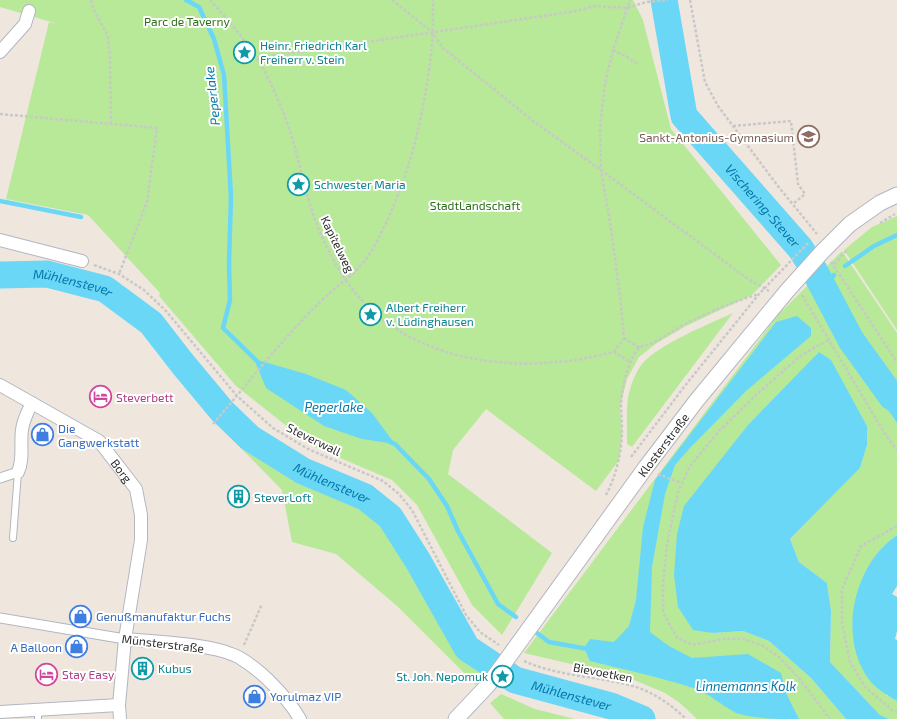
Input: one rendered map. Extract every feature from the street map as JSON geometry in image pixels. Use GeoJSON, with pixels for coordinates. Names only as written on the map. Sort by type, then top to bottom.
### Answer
{"type":"FeatureCollection","features":[{"type":"Feature","properties":{"kind":"street"},"geometry":{"type":"LineString","coordinates":[[0,52],[26,24],[29,11]]}},
{"type":"Feature","properties":{"kind":"street","name":"Klosterstraße"},"geometry":{"type":"LineString","coordinates":[[456,719],[488,685],[696,400],[781,299],[822,252],[850,224],[880,203],[897,195]]}},
{"type":"Feature","properties":{"kind":"street"},"geometry":{"type":"LineString","coordinates":[[0,240],[82,261]]}},
{"type":"Feature","properties":{"kind":"street","name":"Borg"},"geometry":{"type":"LineString","coordinates":[[0,385],[98,440],[136,489],[141,515],[141,540],[125,639],[119,705],[120,719]]}},
{"type":"Feature","properties":{"kind":"street"},"geometry":{"type":"LineString","coordinates":[[0,478],[18,472],[21,465],[22,430],[32,403]]}},
{"type":"Feature","properties":{"kind":"street","name":"Münsterstraße"},"geometry":{"type":"LineString","coordinates":[[0,618],[125,639],[219,650],[240,657],[266,679],[284,697],[300,719]]}},
{"type":"Feature","properties":{"kind":"street"},"geometry":{"type":"LineString","coordinates":[[0,712],[38,715],[119,705]]}},
{"type":"Feature","properties":{"kind":"lane"},"geometry":{"type":"LineString","coordinates":[[14,538],[18,472]]}},
{"type":"Feature","properties":{"kind":"path"},"geometry":{"type":"LineString","coordinates":[[91,0],[94,10],[108,36],[110,57],[111,125]]}},
{"type":"Feature","properties":{"kind":"path","name":"Kapitelweg"},"geometry":{"type":"LineString","coordinates":[[210,0],[241,37],[256,58],[285,117],[294,144],[308,199],[320,232],[336,265],[346,280],[361,299],[377,315],[399,331],[424,344],[451,353],[496,362],[523,364],[556,362],[614,352]]}},
{"type":"Feature","properties":{"kind":"path"},"geometry":{"type":"LineString","coordinates":[[392,0],[432,32],[443,48],[534,121],[748,279],[781,299]]}},
{"type":"Feature","properties":{"kind":"path"},"geometry":{"type":"LineString","coordinates":[[213,424],[284,341],[323,299],[362,265],[376,244],[390,216],[402,185],[415,142],[423,106],[431,54],[433,0]]}},
{"type":"Feature","properties":{"kind":"path"},"geometry":{"type":"LineString","coordinates":[[630,0],[613,50],[605,83],[600,127],[601,170],[612,228],[622,304],[624,338],[614,352],[630,362]]}},
{"type":"Feature","properties":{"kind":"path"},"geometry":{"type":"LineString","coordinates":[[256,58],[575,11],[595,6],[627,8],[646,2],[668,0]]}},
{"type":"Feature","properties":{"kind":"path"},"geometry":{"type":"LineString","coordinates":[[690,0],[705,82],[718,106],[793,204],[818,234]]}},
{"type":"Feature","properties":{"kind":"path"},"geometry":{"type":"LineString","coordinates":[[613,50],[627,56],[637,64]]}},
{"type":"Feature","properties":{"kind":"path"},"geometry":{"type":"LineString","coordinates":[[0,114],[157,128],[147,202],[119,274]]}},
{"type":"Feature","properties":{"kind":"path"},"geometry":{"type":"LineString","coordinates":[[733,126],[791,121],[798,184],[806,194],[793,204]]}},
{"type":"Feature","properties":{"kind":"path"},"geometry":{"type":"LineString","coordinates":[[877,225],[897,213]]}},
{"type":"Feature","properties":{"kind":"path"},"geometry":{"type":"LineString","coordinates":[[631,457],[684,386],[759,294],[810,241]]}},
{"type":"Feature","properties":{"kind":"path"},"geometry":{"type":"LineString","coordinates":[[849,248],[834,264],[897,362]]}},
{"type":"Feature","properties":{"kind":"path","name":"Steverwall"},"geometry":{"type":"LineString","coordinates":[[82,261],[119,274],[144,290],[166,311],[237,396],[273,428],[308,449],[383,480],[399,494],[412,510],[466,615],[480,632],[508,658]]}},
{"type":"Feature","properties":{"kind":"path"},"geometry":{"type":"LineString","coordinates":[[605,496],[612,485],[620,452],[622,432],[621,402],[630,362],[640,348],[698,318],[744,298],[759,294]]}},
{"type":"Feature","properties":{"kind":"path"},"geometry":{"type":"LineString","coordinates":[[804,298],[885,434],[897,450]]}},
{"type":"Feature","properties":{"kind":"path"},"geometry":{"type":"LineString","coordinates":[[624,338],[640,348]]}},
{"type":"Feature","properties":{"kind":"path"},"geometry":{"type":"LineString","coordinates":[[828,340],[800,356],[719,431],[690,466],[678,492],[667,544],[663,612],[677,638],[693,645],[724,640],[744,639],[763,646],[779,658],[798,677],[830,719]]}},
{"type":"Feature","properties":{"kind":"path"},"geometry":{"type":"LineString","coordinates":[[654,472],[681,484]]}},
{"type":"Feature","properties":{"kind":"path"},"geometry":{"type":"LineString","coordinates":[[897,526],[861,546],[842,589],[842,623],[850,662],[866,688],[892,710],[897,712]]}},
{"type":"Feature","properties":{"kind":"path"},"geometry":{"type":"LineString","coordinates":[[240,657],[262,604]]}},
{"type":"Feature","properties":{"kind":"path","name":"Bievoetken"},"geometry":{"type":"LineString","coordinates":[[508,658],[525,661],[553,671],[630,685],[660,698],[686,719]]}},
{"type":"Feature","properties":{"kind":"green space","name":"StadtLandschaft"},"geometry":{"type":"Polygon","coordinates":[[[0,0],[633,0],[643,20],[671,129],[781,265],[752,295],[686,326],[657,343],[639,357],[627,379],[620,407],[622,433],[619,460],[596,491],[486,409],[453,450],[448,474],[552,553],[502,635],[472,605],[417,505],[392,480],[312,446],[236,386],[159,296],[160,293],[88,215],[6,199],[49,22],[58,24],[0,7],[0,0]]]}},
{"type":"Feature","properties":{"kind":"green space"},"geometry":{"type":"Polygon","coordinates":[[[897,216],[897,330],[844,250],[872,227],[897,216]]]}},
{"type":"Feature","properties":{"kind":"green space"},"geometry":{"type":"Polygon","coordinates":[[[842,251],[897,333],[897,385],[895,385],[888,410],[897,423],[897,535],[890,540],[886,695],[897,701],[897,719],[889,719],[880,715],[830,662],[831,611],[827,583],[799,562],[790,539],[860,468],[867,445],[867,426],[850,396],[713,633],[743,631],[769,641],[811,678],[846,719],[697,719],[680,703],[665,693],[627,677],[524,653],[778,315],[842,251]]]}},
{"type":"Feature","properties":{"kind":"green space"},"geometry":{"type":"Polygon","coordinates":[[[733,313],[632,447],[627,444],[628,398],[633,380],[642,364],[660,349],[672,342],[733,313]]]}},
{"type":"Feature","properties":{"kind":"green space"},"geometry":{"type":"Polygon","coordinates":[[[227,434],[278,468],[357,501],[385,524],[461,655],[486,674],[476,685],[397,606],[336,554],[292,542],[282,490],[227,434]]]}},
{"type":"Feature","properties":{"kind":"green space"},"geometry":{"type":"Polygon","coordinates":[[[501,694],[535,709],[575,719],[504,719],[490,703],[501,694]]]}},
{"type":"Feature","properties":{"kind":"water","name":"Linnemanns Kolk"},"geometry":{"type":"Polygon","coordinates":[[[797,316],[811,328],[811,336],[746,391],[675,465],[665,494],[652,567],[650,632],[669,646],[692,658],[748,654],[781,673],[786,693],[799,719],[766,718],[736,713],[699,690],[681,684],[590,661],[584,648],[590,639],[614,642],[629,626],[636,600],[643,527],[655,480],[776,322],[797,316]]]}},
{"type":"Feature","properties":{"kind":"water"},"geometry":{"type":"Polygon","coordinates":[[[819,352],[831,360],[867,426],[867,445],[860,468],[790,539],[799,562],[827,583],[831,611],[830,662],[880,715],[889,719],[846,719],[811,678],[769,641],[743,631],[713,633],[693,630],[678,607],[674,575],[677,534],[684,506],[748,425],[819,352]]]}},
{"type":"Feature","properties":{"kind":"water","name":"Peperlake"},"geometry":{"type":"Polygon","coordinates":[[[254,359],[306,374],[346,390],[372,413],[395,444],[362,439],[324,426],[266,388],[254,359]]]}},
{"type":"Feature","properties":{"kind":"water"},"geometry":{"type":"Polygon","coordinates":[[[895,385],[897,385],[897,423],[888,410],[895,385]]]}},
{"type":"Feature","properties":{"kind":"water"},"geometry":{"type":"Polygon","coordinates":[[[897,535],[897,586],[892,594],[897,597],[897,631],[895,639],[897,640],[897,701],[870,681],[860,664],[854,644],[852,624],[860,583],[870,564],[882,548],[897,535]]]}},
{"type":"Feature","properties":{"kind":"waterway","name":"Peperlake"},"geometry":{"type":"LineString","coordinates":[[186,0],[199,7],[214,39],[224,75],[231,197],[229,262],[230,300],[223,328],[258,362]]}},
{"type":"Feature","properties":{"kind":"waterway","name":"Vischering-Stever"},"geometry":{"type":"LineString","coordinates":[[664,0],[684,116],[800,248],[813,268],[851,340],[892,397],[897,400]]}},
{"type":"Feature","properties":{"kind":"waterway"},"geometry":{"type":"LineString","coordinates":[[0,201],[81,217]]}},
{"type":"Feature","properties":{"kind":"waterway"},"geometry":{"type":"LineString","coordinates":[[845,266],[874,246],[897,235]]}},
{"type":"Feature","properties":{"kind":"waterway","name":"Mühlenstever"},"geometry":{"type":"LineString","coordinates":[[0,275],[47,274],[105,289],[151,323],[222,411],[250,438],[303,471],[365,497],[390,517],[418,561],[467,648],[515,680],[611,706],[642,719]]}},
{"type":"Feature","properties":{"kind":"waterway"},"geometry":{"type":"LineString","coordinates":[[822,286],[834,275]]}},
{"type":"Feature","properties":{"kind":"waterway","name":"Peperlake"},"geometry":{"type":"LineString","coordinates":[[390,442],[395,444],[429,479],[447,506],[458,531],[498,604],[516,617]]}},
{"type":"Feature","properties":{"kind":"waterway","name":"Linnemanns Kolk"},"geometry":{"type":"LineString","coordinates":[[537,633],[549,642],[588,649]]}},
{"type":"Feature","properties":{"kind":"place","name":"Heinr. Friedrich Karl Freiherr v. Stein"},"geometry":{"type":"Point","coordinates":[245,52]}},
{"type":"Feature","properties":{"kind":"place","name":"Sankt-Antonius-Gymnasium"},"geometry":{"type":"Point","coordinates":[809,137]}},
{"type":"Feature","properties":{"kind":"place","name":"Schwester Maria"},"geometry":{"type":"Point","coordinates":[299,184]}},
{"type":"Feature","properties":{"kind":"place","name":"Albert Freiherr v. Lüdinghausen"},"geometry":{"type":"Point","coordinates":[370,314]}},
{"type":"Feature","properties":{"kind":"place","name":"Steverbett"},"geometry":{"type":"Point","coordinates":[101,397]}},
{"type":"Feature","properties":{"kind":"place","name":"Die Gangwerkstatt"},"geometry":{"type":"Point","coordinates":[42,435]}},
{"type":"Feature","properties":{"kind":"place","name":"SteverLoft"},"geometry":{"type":"Point","coordinates":[238,497]}},
{"type":"Feature","properties":{"kind":"place","name":"Genußmanufaktur Fuchs"},"geometry":{"type":"Point","coordinates":[81,616]}},
{"type":"Feature","properties":{"kind":"place","name":"A Balloon"},"geometry":{"type":"Point","coordinates":[77,647]}},
{"type":"Feature","properties":{"kind":"place","name":"Kubus"},"geometry":{"type":"Point","coordinates":[143,668]}},
{"type":"Feature","properties":{"kind":"place","name":"Stay Easy"},"geometry":{"type":"Point","coordinates":[47,674]}},
{"type":"Feature","properties":{"kind":"place","name":"St. Joh. Nepomuk"},"geometry":{"type":"Point","coordinates":[503,676]}},
{"type":"Feature","properties":{"kind":"place","name":"Yorulmaz VIP"},"geometry":{"type":"Point","coordinates":[254,696]}},
{"type":"Feature","properties":{"kind":"park label","name":"Parc de Taverny"},"geometry":{"type":"Point","coordinates":[187,21]}}]}
